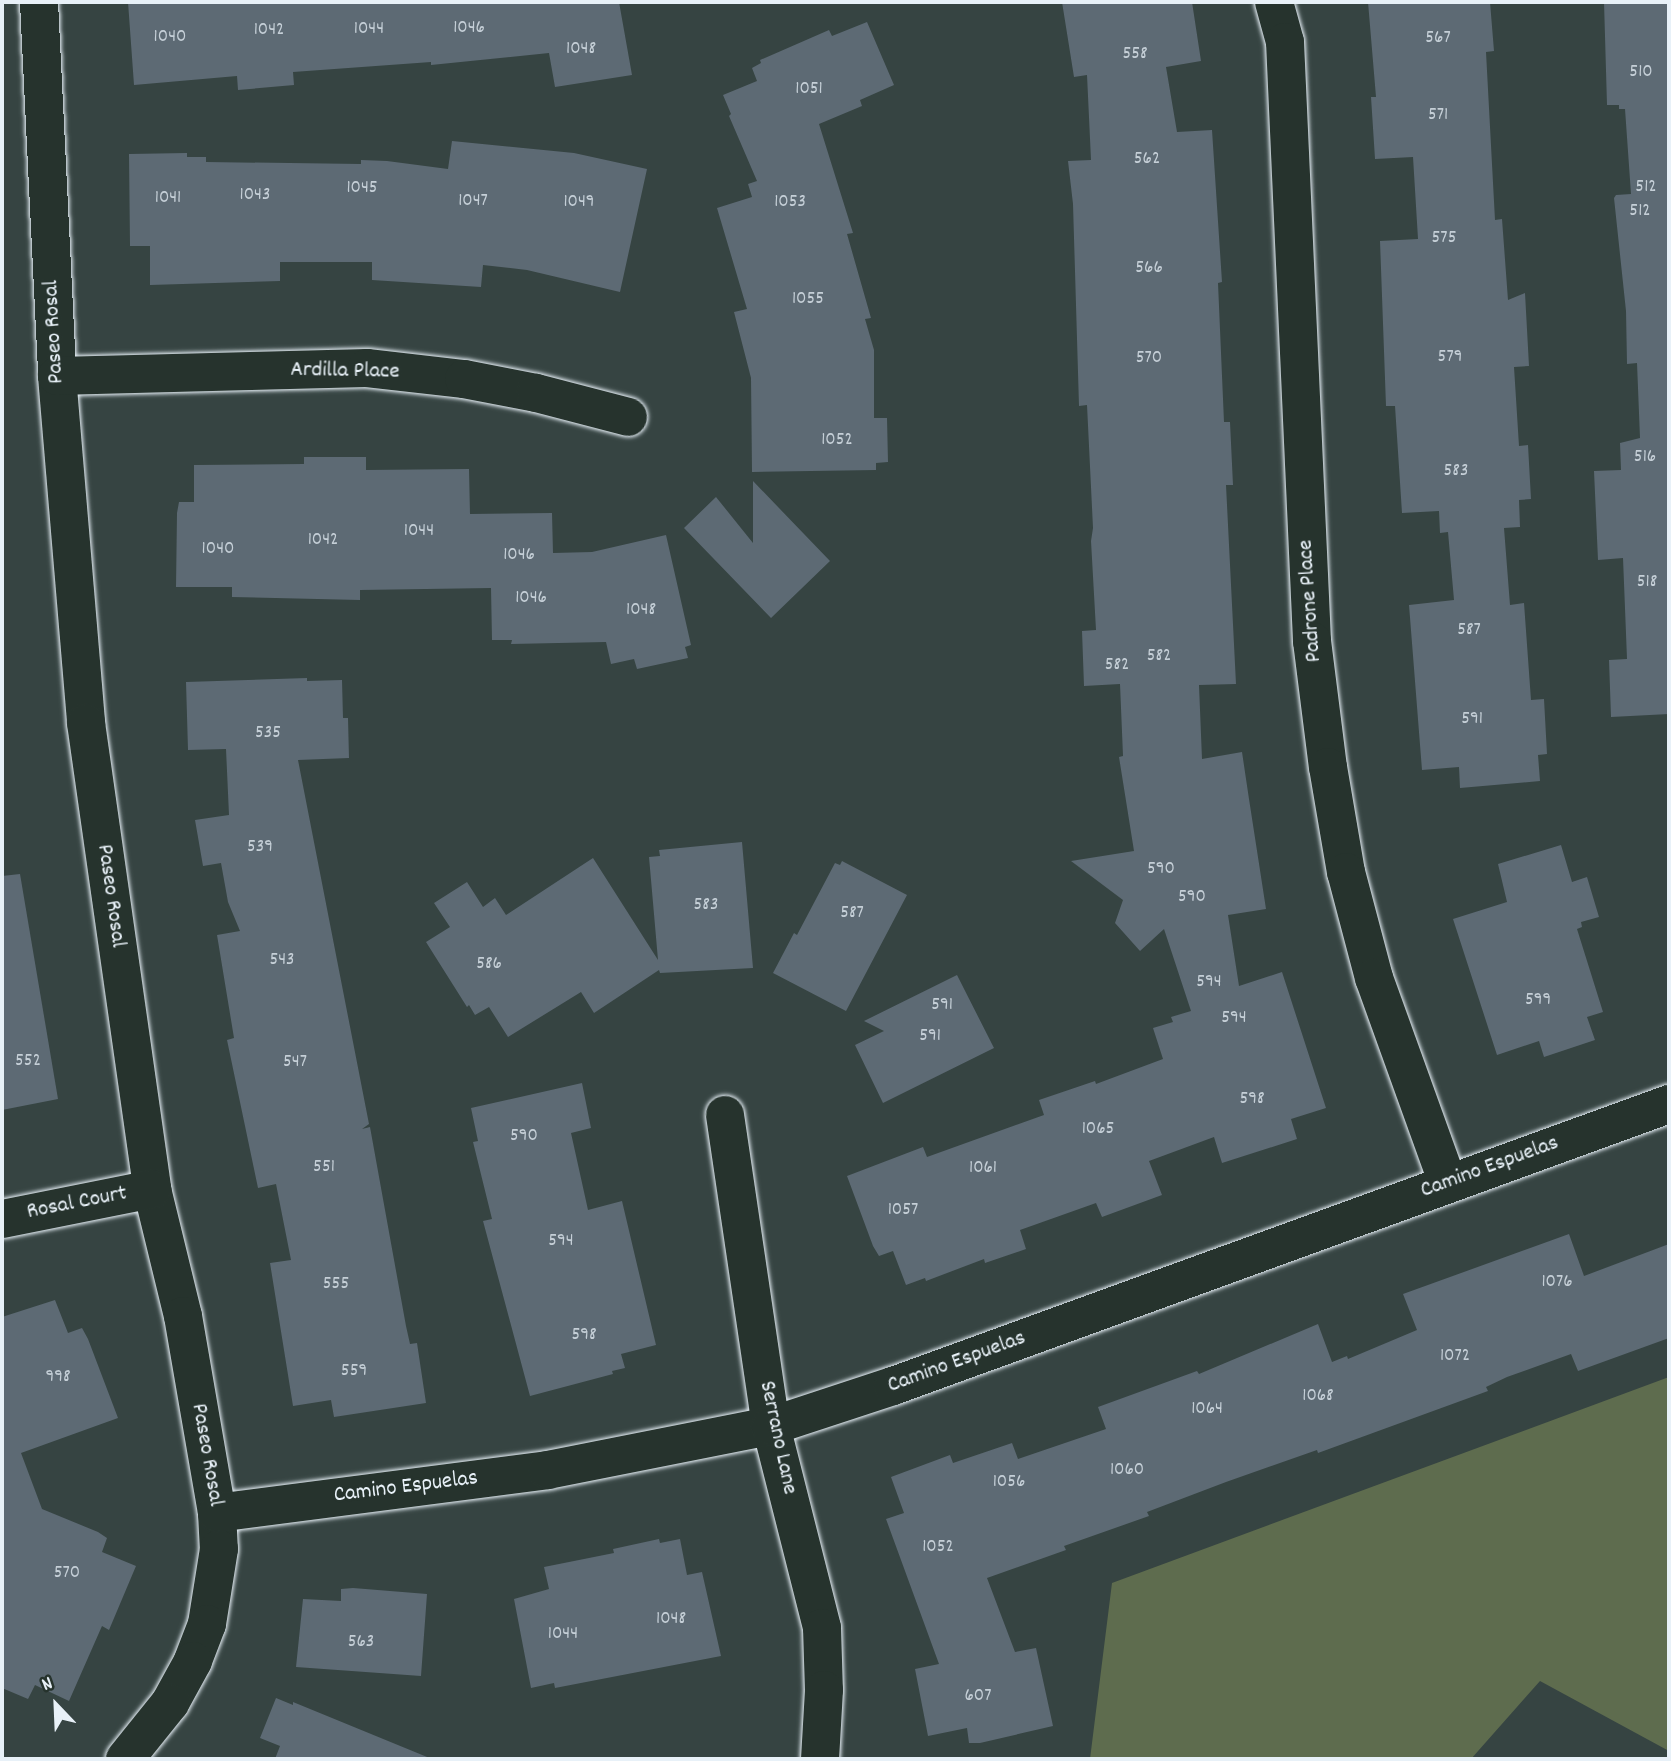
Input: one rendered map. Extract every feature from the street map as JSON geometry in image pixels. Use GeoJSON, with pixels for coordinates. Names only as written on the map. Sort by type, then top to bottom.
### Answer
{"type":"FeatureCollection","features":[{"type":"Feature","properties":{"kind":"street","name":"Paseo Rosal"},"geometry":{"type":"LineString","coordinates":[[39,2],[57,376],[86,723],[152,1189],[183,1316],[217,1513],[219,1549],[215,1584],[202,1636],[170,1703],[125,1759]]}},
{"type":"Feature","properties":{"kind":"street","name":"Padrone Place"},"geometry":{"type":"LineString","coordinates":[[1274,2],[1285,42],[1312,641],[1328,767],[1346,872],[1374,978],[1448,1183]]}},
{"type":"Feature","properties":{"kind":"street","name":"Ardilla Place"},"geometry":{"type":"LineString","coordinates":[[57,376],[366,368],[464,379],[536,393],[628,417]]}},
{"type":"Feature","properties":{"kind":"street","name":"Camino Espuelas"},"geometry":{"type":"LineString","coordinates":[[217,1513],[548,1470],[771,1426],[893,1387],[1669,1104]]}},
{"type":"Feature","properties":{"kind":"street","name":"Serrano Lane"},"geometry":{"type":"LineString","coordinates":[[725,1115],[771,1426],[822,1628],[824,1690],[820,1759]]}},
{"type":"Feature","properties":{"kind":"street","name":"Rosal Court"},"geometry":{"type":"LineString","coordinates":[[2,1219],[152,1189]]}},
{"type":"Feature","properties":{"kind":"green space"},"geometry":{"type":"Polygon","coordinates":[[[1669,1377],[1669,1751],[1540,1681],[1471,1759],[1090,1759],[1112,1583],[1669,1377]]]}},
{"type":"Feature","properties":{"kind":"building"},"geometry":{"type":"Polygon","coordinates":[[[128,2],[619,2],[632,75],[555,87],[549,53],[431,65],[431,62],[293,72],[294,85],[238,90],[237,76],[134,85],[128,2]]]}},
{"type":"Feature","properties":{"kind":"building"},"geometry":{"type":"Polygon","coordinates":[[[1062,2],[1192,2],[1201,61],[1166,67],[1177,132],[1212,130],[1222,282],[1218,283],[1224,422],[1230,422],[1233,485],[1226,485],[1236,684],[1199,685],[1202,759],[1242,752],[1266,909],[1228,915],[1239,986],[1282,972],[1326,1108],[1291,1119],[1297,1139],[1222,1163],[1214,1137],[1149,1161],[1162,1195],[1102,1217],[1096,1203],[1020,1230],[1026,1249],[985,1263],[984,1259],[926,1281],[925,1278],[906,1285],[893,1251],[879,1256],[873,1246],[847,1176],[923,1147],[927,1157],[1044,1115],[1039,1100],[1095,1081],[1096,1084],[1163,1059],[1153,1028],[1173,1022],[1171,1017],[1191,1011],[1164,929],[1140,951],[1115,923],[1123,900],[1071,861],[1134,851],[1119,757],[1123,756],[1120,684],[1084,686],[1082,631],[1096,630],[1091,541],[1093,528],[1087,405],[1079,406],[1073,204],[1068,161],[1091,160],[1087,75],[1074,77],[1062,2]]]}},
{"type":"Feature","properties":{"kind":"building"},"geometry":{"type":"Polygon","coordinates":[[[1368,2],[1490,2],[1494,51],[1486,52],[1495,220],[1502,219],[1508,300],[1525,293],[1529,366],[1514,367],[1519,446],[1528,445],[1531,499],[1519,500],[1520,527],[1504,528],[1510,605],[1524,603],[1531,700],[1544,699],[1547,754],[1538,755],[1540,781],[1460,788],[1459,767],[1422,770],[1409,605],[1454,600],[1448,532],[1440,533],[1439,511],[1402,513],[1395,406],[1386,406],[1380,241],[1418,239],[1413,157],[1375,159],[1371,97],[1376,97],[1368,2]]]}},
{"type":"Feature","properties":{"kind":"building"},"geometry":{"type":"Polygon","coordinates":[[[1604,2],[1669,2],[1669,714],[1611,717],[1609,660],[1627,659],[1623,558],[1598,560],[1594,471],[1621,470],[1620,443],[1640,438],[1637,363],[1627,364],[1626,311],[1614,198],[1616,195],[1631,194],[1625,109],[1619,109],[1619,105],[1607,105],[1604,2]]]}},
{"type":"Feature","properties":{"kind":"building"},"geometry":{"type":"Polygon","coordinates":[[[867,22],[894,85],[860,100],[862,106],[819,124],[853,233],[847,234],[871,318],[865,319],[874,350],[874,418],[887,418],[888,462],[876,463],[876,470],[752,472],[751,378],[734,312],[747,309],[717,208],[752,197],[748,184],[757,181],[729,116],[731,114],[723,95],[757,81],[752,68],[761,63],[760,60],[829,30],[832,36],[867,22]]]}},
{"type":"Feature","properties":{"kind":"building"},"geometry":{"type":"Polygon","coordinates":[[[452,141],[574,153],[647,169],[620,292],[527,270],[483,265],[481,287],[372,280],[372,262],[280,262],[280,281],[150,285],[150,246],[130,246],[129,154],[187,153],[187,157],[206,157],[206,162],[361,164],[361,160],[387,161],[448,169],[452,141]]]}},
{"type":"Feature","properties":{"kind":"building"},"geometry":{"type":"Polygon","coordinates":[[[304,457],[366,457],[366,470],[469,469],[470,514],[552,513],[553,553],[592,552],[666,535],[691,645],[685,647],[688,658],[637,669],[634,659],[611,664],[606,642],[511,644],[512,640],[492,640],[491,588],[360,590],[360,600],[232,597],[232,587],[176,587],[177,513],[179,502],[194,502],[194,465],[304,464],[304,457]]]}},
{"type":"Feature","properties":{"kind":"building"},"geometry":{"type":"Polygon","coordinates":[[[753,481],[830,561],[771,618],[684,528],[716,497],[753,543],[753,481]]]}},
{"type":"Feature","properties":{"kind":"building"},"geometry":{"type":"Polygon","coordinates":[[[307,678],[307,681],[342,680],[343,718],[348,718],[349,758],[298,760],[369,1124],[362,1129],[370,1127],[406,1326],[410,1344],[417,1343],[426,1403],[334,1417],[331,1400],[293,1406],[270,1263],[291,1260],[276,1184],[258,1188],[227,1040],[234,1038],[217,935],[240,931],[228,902],[221,863],[203,866],[195,820],[229,815],[226,749],[188,750],[186,682],[307,678]]]}},
{"type":"Feature","properties":{"kind":"building"},"geometry":{"type":"Polygon","coordinates":[[[742,842],[753,968],[660,973],[659,970],[594,1013],[581,992],[508,1037],[489,1007],[475,1015],[469,1005],[467,1007],[426,942],[450,927],[434,903],[467,882],[483,907],[495,898],[506,915],[593,858],[658,960],[649,857],[660,856],[659,850],[742,842]]]}},
{"type":"Feature","properties":{"kind":"building"},"geometry":{"type":"Polygon","coordinates":[[[1561,845],[1572,882],[1587,877],[1599,917],[1581,922],[1582,927],[1577,929],[1603,1012],[1587,1017],[1595,1040],[1544,1057],[1539,1041],[1497,1055],[1453,919],[1507,902],[1498,864],[1561,845]]]}},
{"type":"Feature","properties":{"kind":"building"},"geometry":{"type":"Polygon","coordinates":[[[842,861],[907,895],[846,1011],[773,973],[794,933],[797,935],[835,863],[840,865],[842,861]]]}},
{"type":"Feature","properties":{"kind":"building"},"geometry":{"type":"Polygon","coordinates":[[[20,874],[58,1099],[2,1110],[2,876],[20,874]]]}},
{"type":"Feature","properties":{"kind":"building"},"geometry":{"type":"Polygon","coordinates":[[[957,975],[994,1048],[883,1103],[855,1045],[884,1031],[864,1021],[957,975]]]}},
{"type":"Feature","properties":{"kind":"building"},"geometry":{"type":"Polygon","coordinates":[[[582,1083],[591,1128],[571,1133],[588,1210],[622,1201],[656,1345],[621,1354],[625,1368],[612,1371],[613,1374],[530,1396],[483,1221],[492,1219],[473,1142],[478,1141],[471,1108],[582,1083]]]}},
{"type":"Feature","properties":{"kind":"building"},"geometry":{"type":"Polygon","coordinates":[[[1569,1234],[1584,1276],[1669,1244],[1669,1338],[1578,1371],[1571,1354],[1507,1377],[1486,1387],[1488,1391],[1318,1453],[1317,1450],[1226,1482],[1147,1512],[1149,1516],[1064,1546],[1066,1550],[987,1578],[1015,1652],[1036,1648],[1053,1726],[980,1743],[969,1743],[967,1728],[928,1736],[915,1669],[939,1664],[886,1519],[904,1513],[891,1477],[950,1455],[953,1463],[1012,1443],[1018,1459],[1106,1429],[1098,1407],[1197,1371],[1199,1374],[1318,1324],[1332,1362],[1347,1356],[1348,1359],[1417,1330],[1403,1294],[1569,1234]]]}},
{"type":"Feature","properties":{"kind":"building"},"geometry":{"type":"Polygon","coordinates":[[[55,1300],[68,1333],[82,1328],[88,1339],[118,1418],[21,1453],[42,1509],[98,1532],[107,1538],[102,1552],[136,1566],[109,1630],[102,1626],[69,1701],[35,1685],[28,1699],[2,1688],[2,1317],[55,1300]]]}},
{"type":"Feature","properties":{"kind":"building"},"geometry":{"type":"Polygon","coordinates":[[[659,1539],[660,1543],[680,1539],[687,1575],[702,1572],[721,1656],[555,1688],[554,1683],[531,1688],[514,1599],[549,1589],[544,1567],[614,1553],[613,1549],[659,1539]]]}},
{"type":"Feature","properties":{"kind":"building"},"geometry":{"type":"Polygon","coordinates":[[[341,1589],[427,1594],[421,1676],[296,1667],[303,1599],[341,1601],[341,1589]]]}},
{"type":"Feature","properties":{"kind":"building"},"geometry":{"type":"Polygon","coordinates":[[[276,1698],[293,1705],[293,1702],[432,1759],[275,1759],[280,1746],[260,1738],[276,1698]]]}}]}
